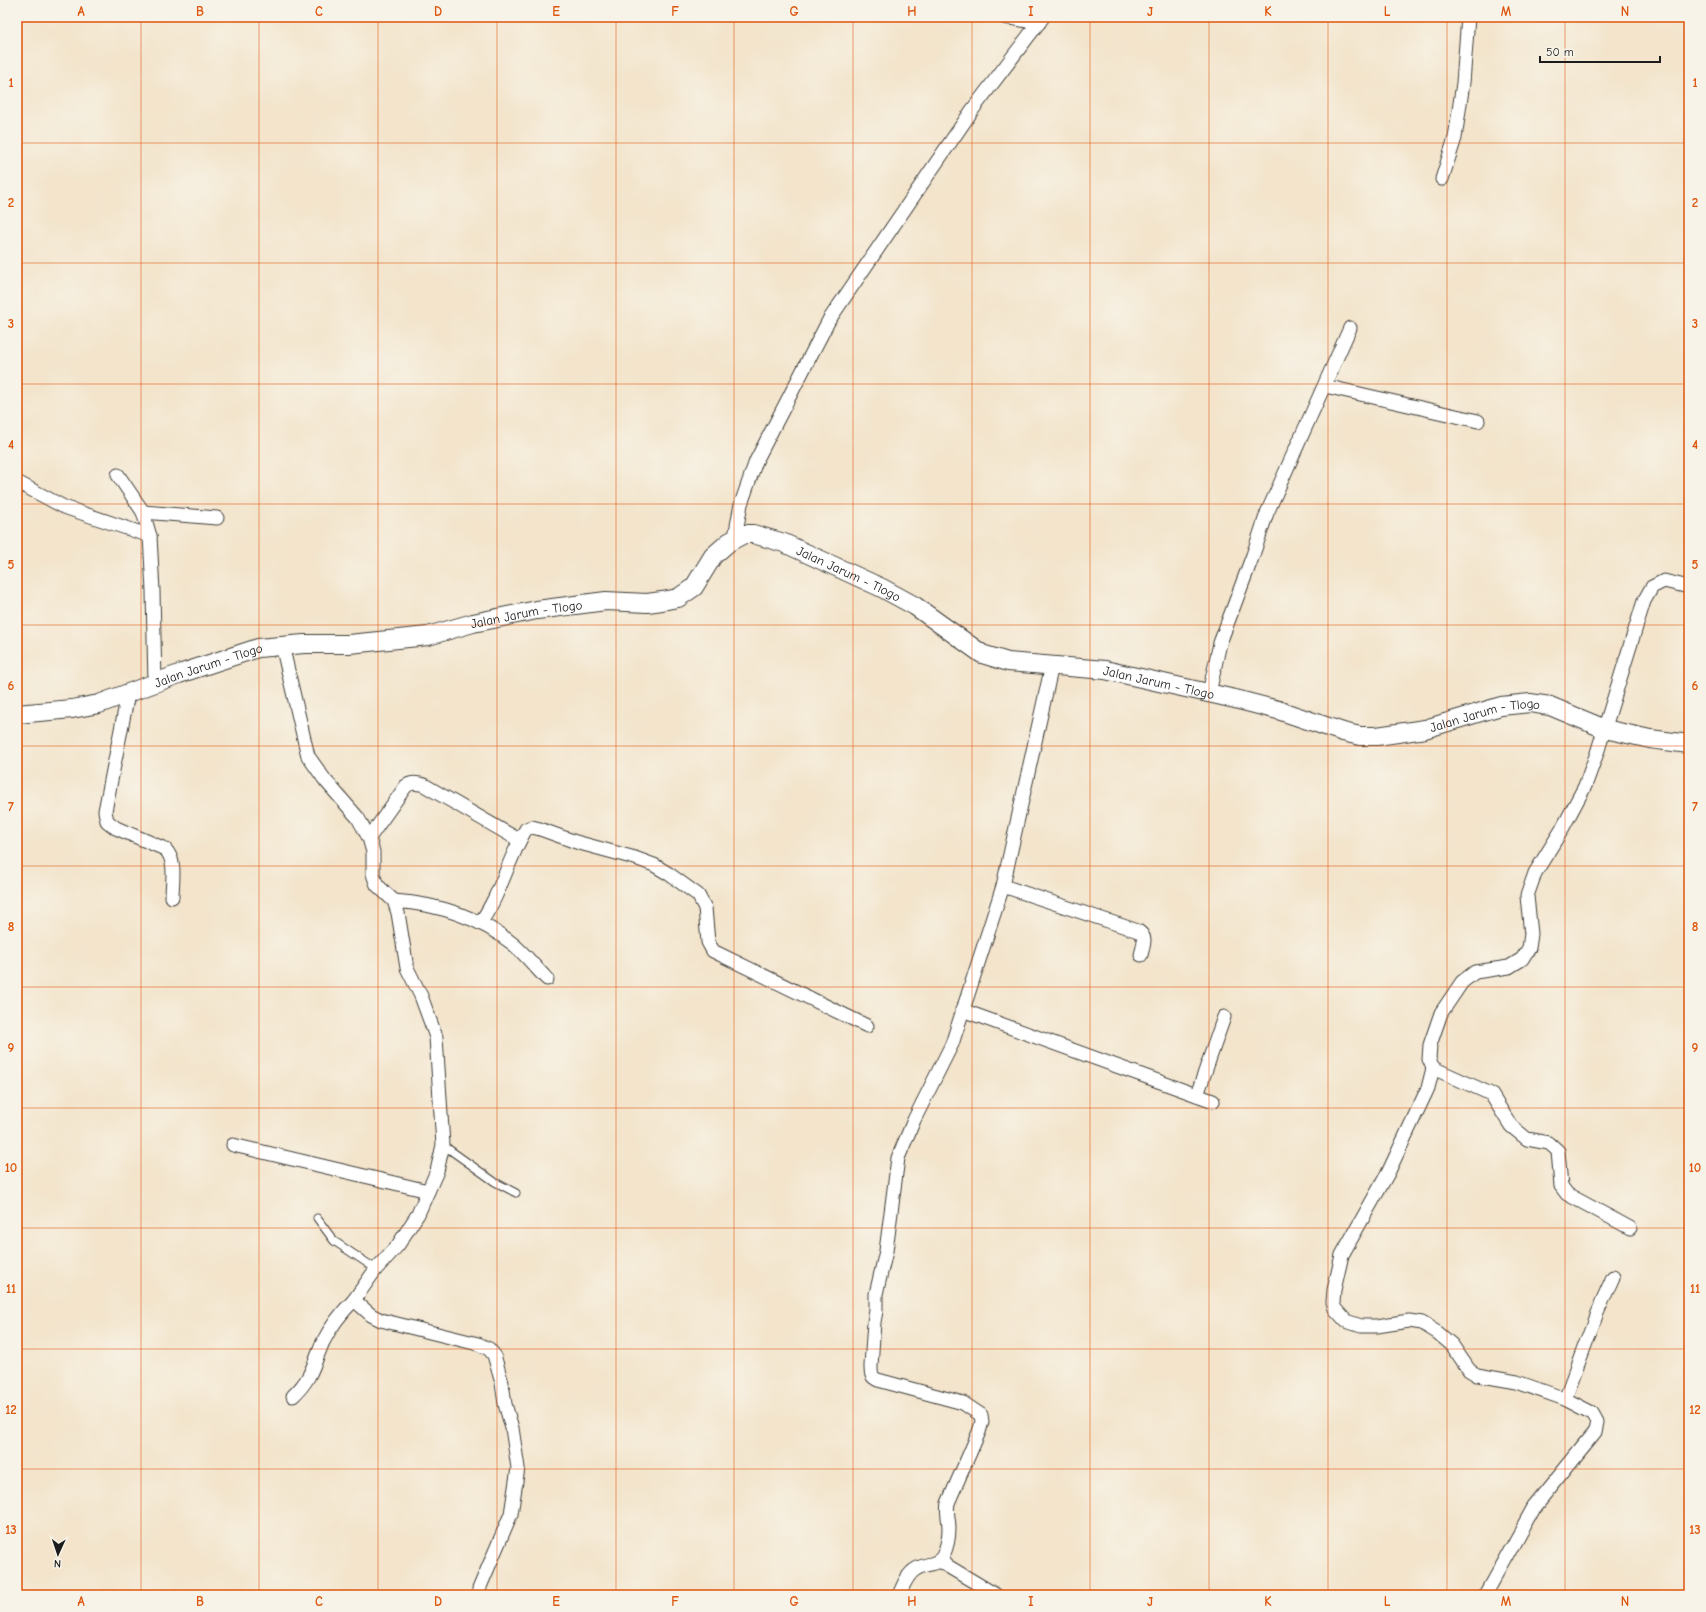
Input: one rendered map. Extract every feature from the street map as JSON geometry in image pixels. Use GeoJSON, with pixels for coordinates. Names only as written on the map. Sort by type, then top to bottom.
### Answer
{"type":"FeatureCollection","features":[{"type":"Feature","properties":{"kind":"street"},"geometry":{"type":"LineString","coordinates":[[1004,17],[1041,20]]}},
{"type":"Feature","properties":{"kind":"street"},"geometry":{"type":"LineString","coordinates":[[1442,179],[1454,138],[1463,83],[1468,17]]}},
{"type":"Feature","properties":{"kind":"street"},"geometry":{"type":"LineString","coordinates":[[735,537],[741,504],[756,461],[829,320],[973,109],[1041,20]]}},
{"type":"Feature","properties":{"kind":"street"},"geometry":{"type":"LineString","coordinates":[[1209,693],[1220,643],[1253,555],[1266,513],[1325,386],[1350,328]]}},
{"type":"Feature","properties":{"kind":"street"},"geometry":{"type":"LineString","coordinates":[[1325,386],[1478,421]]}},
{"type":"Feature","properties":{"kind":"street"},"geometry":{"type":"LineString","coordinates":[[118,475],[143,512],[150,536],[155,683]]}},
{"type":"Feature","properties":{"kind":"street"},"geometry":{"type":"LineString","coordinates":[[17,482],[64,507],[150,536]]}},
{"type":"Feature","properties":{"kind":"street"},"geometry":{"type":"LineString","coordinates":[[143,512],[218,518]]}},
{"type":"Feature","properties":{"kind":"street","name":"Jalan Jarum - Tlogo"},"geometry":{"type":"LineString","coordinates":[[17,714],[72,709],[98,704],[179,674],[258,648],[349,644],[428,636],[473,623],[537,610],[606,601],[647,603],[662,602],[678,598],[694,587],[713,556],[735,537],[744,534],[753,534],[784,543],[882,588],[915,606],[982,654],[1008,662],[1105,670],[1278,710],[1343,732],[1360,736],[1377,736],[1425,728],[1500,706],[1530,703],[1550,706],[1605,729],[1650,739],[1689,744]]}},
{"type":"Feature","properties":{"kind":"street"},"geometry":{"type":"LineString","coordinates":[[1485,1595],[1534,1507],[1595,1432],[1597,1422],[1592,1413],[1565,1399],[1517,1382],[1477,1375],[1469,1370],[1452,1345],[1438,1333],[1422,1323],[1409,1321],[1377,1326],[1362,1326],[1346,1321],[1335,1309],[1333,1302],[1334,1290],[1342,1255],[1388,1173],[1428,1088],[1433,1068],[1429,1059],[1430,1045],[1442,1013],[1462,982],[1475,972],[1509,967],[1522,959],[1529,948],[1531,934],[1527,896],[1529,889],[1535,873],[1561,831],[1585,786],[1605,729],[1644,601],[1652,586],[1664,581],[1689,587]]}},
{"type":"Feature","properties":{"kind":"street"},"geometry":{"type":"LineString","coordinates":[[282,646],[308,756],[325,780],[358,818],[369,838],[373,852],[373,874],[377,885],[394,901],[398,913],[407,968],[421,996],[436,1037],[442,1145],[437,1171],[418,1214],[398,1245],[332,1325],[309,1378],[293,1396]]}},
{"type":"Feature","properties":{"kind":"street"},"geometry":{"type":"LineString","coordinates":[[899,1595],[904,1583],[915,1569],[939,1561],[942,1557],[948,1540],[948,1503],[982,1422],[981,1415],[963,1403],[878,1380],[873,1378],[871,1373],[876,1294],[886,1251],[898,1158],[914,1120],[952,1044],[1003,886],[1052,665]]}},
{"type":"Feature","properties":{"kind":"street"},"geometry":{"type":"LineString","coordinates":[[128,694],[105,811],[107,821],[116,828],[165,849],[171,855],[173,866],[172,897]]}},
{"type":"Feature","properties":{"kind":"street"},"geometry":{"type":"LineString","coordinates":[[369,838],[406,786],[411,783],[417,783],[424,785],[519,840]]}},
{"type":"Feature","properties":{"kind":"street"},"geometry":{"type":"LineString","coordinates":[[480,923],[488,912],[500,888],[519,840],[526,829],[532,826],[654,865],[698,895],[705,908],[708,942],[713,951],[867,1026]]}},
{"type":"Feature","properties":{"kind":"street"},"geometry":{"type":"LineString","coordinates":[[1003,886],[1138,932],[1143,935],[1145,940],[1141,955]]}},
{"type":"Feature","properties":{"kind":"street"},"geometry":{"type":"LineString","coordinates":[[394,901],[426,904],[448,910],[480,923],[513,944],[547,979]]}},
{"type":"Feature","properties":{"kind":"street"},"geometry":{"type":"LineString","coordinates":[[962,1010],[1213,1101]]}},
{"type":"Feature","properties":{"kind":"street"},"geometry":{"type":"LineString","coordinates":[[1197,1095],[1224,1017]]}},
{"type":"Feature","properties":{"kind":"street"},"geometry":{"type":"LineString","coordinates":[[1433,1068],[1491,1094],[1511,1126],[1527,1139],[1549,1143],[1558,1151],[1561,1186],[1567,1194],[1630,1228]]}},
{"type":"Feature","properties":{"kind":"street"},"geometry":{"type":"LineString","coordinates":[[233,1145],[428,1191]]}},
{"type":"Feature","properties":{"kind":"street"},"geometry":{"type":"LineString","coordinates":[[1565,1399],[1597,1313],[1613,1277]]}},
{"type":"Feature","properties":{"kind":"street"},"geometry":{"type":"LineString","coordinates":[[354,1300],[371,1315],[381,1320],[478,1344],[489,1349],[494,1355],[512,1428],[518,1468],[511,1514],[479,1589],[479,1595]]}},
{"type":"Feature","properties":{"kind":"street"},"geometry":{"type":"LineString","coordinates":[[939,1561],[996,1595]]}},
{"type":"Feature","properties":{"kind":"lane"},"geometry":{"type":"LineString","coordinates":[[442,1145],[495,1182],[516,1193]]}},
{"type":"Feature","properties":{"kind":"lane"},"geometry":{"type":"LineString","coordinates":[[317,1218],[334,1241],[376,1270]]}}]}
